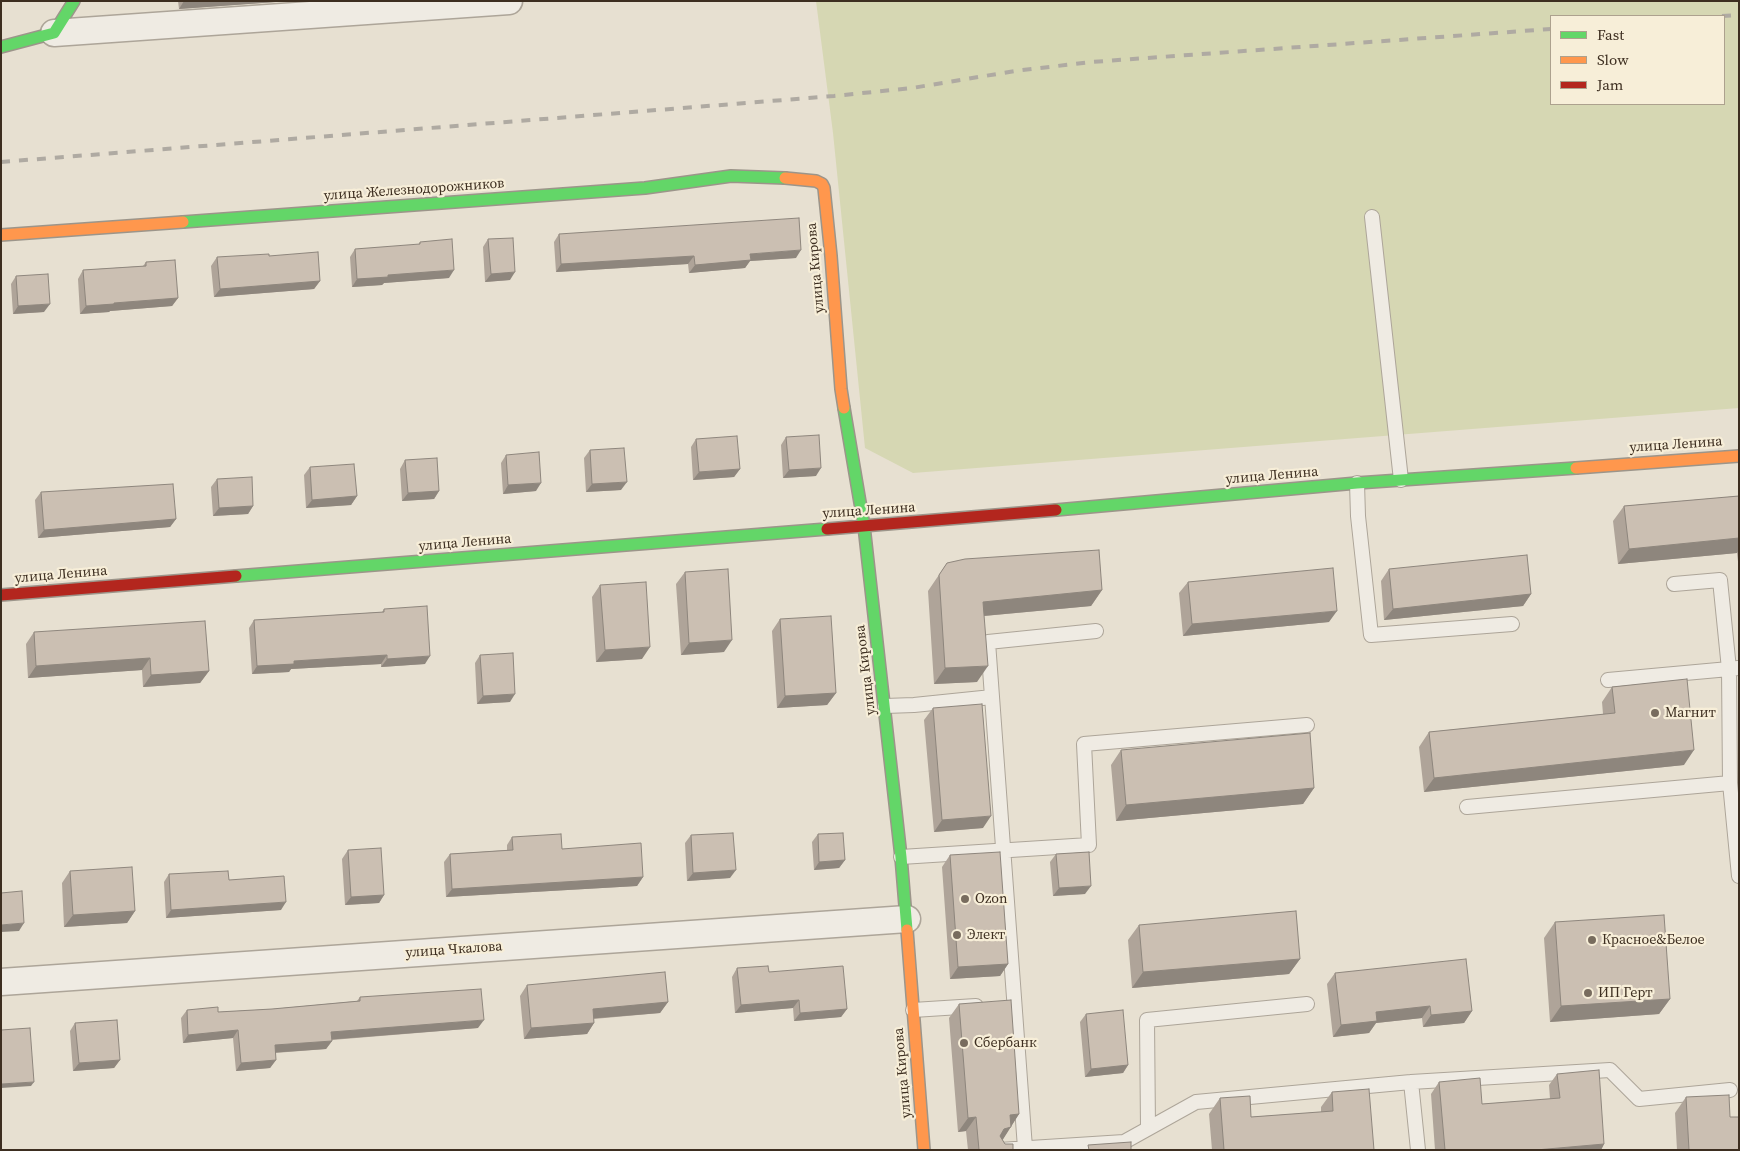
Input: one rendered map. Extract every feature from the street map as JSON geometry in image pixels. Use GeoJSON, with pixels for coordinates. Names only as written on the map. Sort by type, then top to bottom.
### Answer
{"type":"FeatureCollection","features":[{"type":"Feature","properties":{"kind":"street"},"geometry":{"type":"LineString","coordinates":[[54,33],[74,1]]}},
{"type":"Feature","properties":{"kind":"street"},"geometry":{"type":"LineString","coordinates":[[1,48],[54,33],[509,1]]}},
{"type":"Feature","properties":{"kind":"street","name":"улица Железнодорожников"},"geometry":{"type":"LineString","coordinates":[[1,235],[645,188],[731,176],[809,180],[822,184],[824,188]]}},
{"type":"Feature","properties":{"kind":"street","name":"улица Кирова"},"geometry":{"type":"LineString","coordinates":[[824,188],[841,389],[864,526],[901,857],[924,1150]]}},
{"type":"Feature","properties":{"kind":"street","name":"улица Ленина"},"geometry":{"type":"LineString","coordinates":[[1,595],[864,526],[1357,483],[1739,456]]}},
{"type":"Feature","properties":{"kind":"street","name":"улица Чкалова"},"geometry":{"type":"LineString","coordinates":[[1,982],[907,919]]}},
{"type":"Feature","properties":{"kind":"lane"},"geometry":{"type":"LineString","coordinates":[[1372,217],[1401,480]]}},
{"type":"Feature","properties":{"kind":"lane"},"geometry":{"type":"LineString","coordinates":[[1357,483],[1358,516],[1371,635],[1512,624]]}},
{"type":"Feature","properties":{"kind":"lane"},"geometry":{"type":"LineString","coordinates":[[1674,584],[1720,580],[1734,668],[1730,783],[1739,876]]}},
{"type":"Feature","properties":{"kind":"lane"},"geometry":{"type":"LineString","coordinates":[[1025,1148],[1009,1003],[1003,851],[988,642],[1096,631]]}},
{"type":"Feature","properties":{"kind":"lane"},"geometry":{"type":"LineString","coordinates":[[1608,680],[1734,668]]}},
{"type":"Feature","properties":{"kind":"lane"},"geometry":{"type":"LineString","coordinates":[[885,706],[992,698]]}},
{"type":"Feature","properties":{"kind":"lane"},"geometry":{"type":"LineString","coordinates":[[901,857],[1089,845],[1084,744],[1307,725]]}},
{"type":"Feature","properties":{"kind":"lane"},"geometry":{"type":"LineString","coordinates":[[1467,807],[1730,783]]}},
{"type":"Feature","properties":{"kind":"lane"},"geometry":{"type":"LineString","coordinates":[[1148,1128],[1147,1020],[1307,1004]]}},
{"type":"Feature","properties":{"kind":"lane"},"geometry":{"type":"LineString","coordinates":[[913,1010],[985,1005]]}},
{"type":"Feature","properties":{"kind":"lane"},"geometry":{"type":"LineString","coordinates":[[999,1150],[1124,1142],[1196,1102],[1411,1082],[1610,1070],[1639,1099],[1730,1090]]}},
{"type":"Feature","properties":{"kind":"lane"},"geometry":{"type":"LineString","coordinates":[[1411,1082],[1418,1150]]}},
{"type":"Feature","properties":{"kind":"green space"},"geometry":{"type":"Polygon","coordinates":[[[816,1],[1739,1],[1739,408],[913,473],[865,448],[833,133],[816,1]]]}},
{"type":"Feature","properties":{"kind":"building"},"geometry":{"type":"Polygon","coordinates":[[[799,218],[801,250],[750,254],[751,260],[695,265],[694,256],[561,264],[559,234],[799,218]]]}},
{"type":"Feature","properties":{"kind":"building"},"geometry":{"type":"Polygon","coordinates":[[[513,238],[515,272],[491,274],[488,239],[513,238]]]}},
{"type":"Feature","properties":{"kind":"building"},"geometry":{"type":"Polygon","coordinates":[[[452,239],[454,270],[357,279],[355,249],[420,244],[420,242],[452,239]]]}},
{"type":"Feature","properties":{"kind":"building"},"geometry":{"type":"Polygon","coordinates":[[[318,252],[320,281],[220,289],[217,257],[269,254],[269,256],[318,252]]]}},
{"type":"Feature","properties":{"kind":"building"},"geometry":{"type":"Polygon","coordinates":[[[175,260],[178,298],[86,306],[83,270],[146,266],[146,262],[175,260]]]}},
{"type":"Feature","properties":{"kind":"building"},"geometry":{"type":"Polygon","coordinates":[[[48,274],[50,304],[18,306],[16,276],[48,274]]]}},
{"type":"Feature","properties":{"kind":"building"},"geometry":{"type":"Polygon","coordinates":[[[819,435],[821,468],[789,470],[786,437],[819,435]]]}},
{"type":"Feature","properties":{"kind":"building"},"geometry":{"type":"Polygon","coordinates":[[[737,436],[740,469],[699,472],[696,439],[737,436]]]}},
{"type":"Feature","properties":{"kind":"building"},"geometry":{"type":"Polygon","coordinates":[[[624,448],[627,482],[592,484],[590,450],[624,448]]]}},
{"type":"Feature","properties":{"kind":"building"},"geometry":{"type":"Polygon","coordinates":[[[539,452],[541,483],[508,485],[506,455],[539,452]]]}},
{"type":"Feature","properties":{"kind":"building"},"geometry":{"type":"Polygon","coordinates":[[[437,458],[439,491],[408,493],[405,460],[437,458]]]}},
{"type":"Feature","properties":{"kind":"building"},"geometry":{"type":"Polygon","coordinates":[[[354,464],[357,496],[312,500],[310,467],[354,464]]]}},
{"type":"Feature","properties":{"kind":"building"},"geometry":{"type":"Polygon","coordinates":[[[252,477],[253,506],[219,508],[217,479],[252,477]]]}},
{"type":"Feature","properties":{"kind":"building"},"geometry":{"type":"Polygon","coordinates":[[[173,484],[176,519],[44,530],[41,492],[173,484]]]}},
{"type":"Feature","properties":{"kind":"building"},"geometry":{"type":"Polygon","coordinates":[[[1739,496],[1739,538],[1629,549],[1624,506],[1739,496]]]}},
{"type":"Feature","properties":{"kind":"building"},"geometry":{"type":"Polygon","coordinates":[[[1099,550],[1102,590],[983,602],[988,666],[945,668],[939,575],[947,563],[965,559],[1099,550]]]}},
{"type":"Feature","properties":{"kind":"building"},"geometry":{"type":"Polygon","coordinates":[[[1527,555],[1531,594],[1393,609],[1389,569],[1527,555]]]}},
{"type":"Feature","properties":{"kind":"building"},"geometry":{"type":"Polygon","coordinates":[[[1333,568],[1337,611],[1192,624],[1188,582],[1333,568]]]}},
{"type":"Feature","properties":{"kind":"building"},"geometry":{"type":"Polygon","coordinates":[[[728,569],[732,640],[689,643],[685,572],[728,569]]]}},
{"type":"Feature","properties":{"kind":"building"},"geometry":{"type":"Polygon","coordinates":[[[646,582],[650,647],[605,650],[600,585],[646,582]]]}},
{"type":"Feature","properties":{"kind":"building"},"geometry":{"type":"Polygon","coordinates":[[[427,606],[430,656],[387,659],[387,655],[294,661],[294,664],[257,666],[254,620],[384,612],[384,609],[427,606]]]}},
{"type":"Feature","properties":{"kind":"building"},"geometry":{"type":"Polygon","coordinates":[[[831,616],[836,693],[785,696],[780,619],[831,616]]]}},
{"type":"Feature","properties":{"kind":"building"},"geometry":{"type":"Polygon","coordinates":[[[205,621],[209,671],[151,675],[150,658],[36,666],[34,632],[205,621]]]}},
{"type":"Feature","properties":{"kind":"building"},"geometry":{"type":"Polygon","coordinates":[[[513,653],[515,694],[483,696],[480,655],[513,653]]]}},
{"type":"Feature","properties":{"kind":"building"},"geometry":{"type":"Polygon","coordinates":[[[1687,679],[1694,750],[1434,778],[1429,732],[1615,713],[1612,687],[1687,679]]]}},
{"type":"Feature","properties":{"kind":"building"},"geometry":{"type":"Polygon","coordinates":[[[982,704],[991,816],[942,820],[933,708],[982,704]]]}},
{"type":"Feature","properties":{"kind":"building"},"geometry":{"type":"Polygon","coordinates":[[[1310,733],[1314,788],[1126,805],[1121,750],[1310,733]]]}},
{"type":"Feature","properties":{"kind":"building"},"geometry":{"type":"Polygon","coordinates":[[[733,833],[736,870],[693,873],[691,835],[733,833]]]}},
{"type":"Feature","properties":{"kind":"building"},"geometry":{"type":"Polygon","coordinates":[[[843,833],[845,860],[819,862],[818,834],[843,833]]]}},
{"type":"Feature","properties":{"kind":"building"},"geometry":{"type":"Polygon","coordinates":[[[561,834],[562,849],[641,843],[643,877],[452,889],[450,854],[513,850],[512,837],[561,834]]]}},
{"type":"Feature","properties":{"kind":"building"},"geometry":{"type":"Polygon","coordinates":[[[381,848],[384,895],[351,897],[348,850],[381,848]]]}},
{"type":"Feature","properties":{"kind":"building"},"geometry":{"type":"Polygon","coordinates":[[[1000,852],[1008,964],[958,967],[950,855],[1000,852]]]}},
{"type":"Feature","properties":{"kind":"building"},"geometry":{"type":"Polygon","coordinates":[[[1089,852],[1091,886],[1059,888],[1056,854],[1089,852]]]}},
{"type":"Feature","properties":{"kind":"building"},"geometry":{"type":"Polygon","coordinates":[[[132,867],[135,911],[73,915],[70,871],[132,867]]]}},
{"type":"Feature","properties":{"kind":"building"},"geometry":{"type":"Polygon","coordinates":[[[228,871],[229,880],[284,876],[286,902],[171,910],[169,874],[228,871]]]}},
{"type":"Feature","properties":{"kind":"building"},"geometry":{"type":"Polygon","coordinates":[[[22,891],[24,923],[1,925],[1,893],[22,891]]]}},
{"type":"Feature","properties":{"kind":"building"},"geometry":{"type":"Polygon","coordinates":[[[1296,911],[1300,959],[1143,972],[1139,925],[1296,911]]]}},
{"type":"Feature","properties":{"kind":"building"},"geometry":{"type":"Polygon","coordinates":[[[1664,915],[1670,999],[1561,1006],[1555,922],[1664,915]]]}},
{"type":"Feature","properties":{"kind":"building"},"geometry":{"type":"Polygon","coordinates":[[[1466,959],[1472,1011],[1431,1015],[1430,1006],[1376,1012],[1377,1021],[1341,1025],[1335,973],[1466,959]]]}},
{"type":"Feature","properties":{"kind":"building"},"geometry":{"type":"Polygon","coordinates":[[[768,966],[769,972],[843,966],[847,1009],[800,1013],[799,1000],[741,1005],[737,968],[768,966]]]}},
{"type":"Feature","properties":{"kind":"building"},"geometry":{"type":"Polygon","coordinates":[[[665,972],[668,1002],[593,1009],[594,1023],[531,1028],[527,985],[665,972]]]}},
{"type":"Feature","properties":{"kind":"building"},"geometry":{"type":"Polygon","coordinates":[[[481,989],[484,1020],[331,1032],[332,1041],[275,1045],[276,1060],[241,1063],[238,1030],[188,1035],[187,1010],[218,1007],[218,1012],[272,1009],[360,1001],[360,997],[481,989]]]}},
{"type":"Feature","properties":{"kind":"building"},"geometry":{"type":"Polygon","coordinates":[[[1011,1000],[1019,1114],[1010,1115],[1011,1127],[1004,1129],[1000,1136],[1005,1144],[1013,1144],[1013,1150],[979,1150],[976,1117],[968,1118],[959,1004],[1011,1000]]]}},
{"type":"Feature","properties":{"kind":"building"},"geometry":{"type":"Polygon","coordinates":[[[1123,1010],[1128,1065],[1091,1069],[1086,1014],[1123,1010]]]}},
{"type":"Feature","properties":{"kind":"building"},"geometry":{"type":"Polygon","coordinates":[[[117,1020],[120,1060],[79,1063],[75,1023],[117,1020]]]}},
{"type":"Feature","properties":{"kind":"building"},"geometry":{"type":"Polygon","coordinates":[[[30,1028],[34,1082],[1,1084],[1,1030],[30,1028]]]}},
{"type":"Feature","properties":{"kind":"building"},"geometry":{"type":"Polygon","coordinates":[[[1599,1070],[1604,1144],[1536,1150],[1445,1150],[1439,1082],[1480,1078],[1482,1104],[1560,1098],[1557,1074],[1599,1070]]]}},
{"type":"Feature","properties":{"kind":"building"},"geometry":{"type":"Polygon","coordinates":[[[1369,1089],[1374,1150],[1224,1150],[1220,1098],[1250,1096],[1251,1117],[1333,1111],[1332,1092],[1369,1089]]]}},
{"type":"Feature","properties":{"kind":"building"},"geometry":{"type":"Polygon","coordinates":[[[1729,1095],[1730,1117],[1739,1117],[1739,1150],[1689,1150],[1686,1097],[1729,1095]]]}},
{"type":"Feature","properties":{"kind":"building"},"geometry":{"type":"Polygon","coordinates":[[[1131,1142],[1131,1150],[1089,1150],[1088,1145],[1131,1142]]]}},
{"type":"Feature","properties":{"kind":"railway"},"geometry":{"type":"LineString","coordinates":[[1725,16],[1739,15]]}},
{"type":"Feature","properties":{"kind":"railway"},"geometry":{"type":"LineString","coordinates":[[1,162],[834,96],[912,88],[1015,71],[1091,62],[1550,29]]}},
{"type":"Feature","properties":{"kind":"traffic: fast"},"geometry":{"type":"LineString","coordinates":[[1,47],[54,33],[74,1]]}},
{"type":"Feature","properties":{"kind":"traffic: fast"},"geometry":{"type":"LineString","coordinates":[[183,222],[645,188],[731,176],[785,178]]}},
{"type":"Feature","properties":{"kind":"traffic: fast"},"geometry":{"type":"LineString","coordinates":[[844,408],[864,526],[901,857],[907,930]]}},
{"type":"Feature","properties":{"kind":"traffic: fast"},"geometry":{"type":"LineString","coordinates":[[1056,510],[1357,483],[1576,468]]}},
{"type":"Feature","properties":{"kind":"traffic: fast"},"geometry":{"type":"LineString","coordinates":[[236,576],[827,529]]}},
{"type":"Feature","properties":{"kind":"traffic: slow"},"geometry":{"type":"LineString","coordinates":[[785,178],[816,181],[822,184],[824,188],[844,408]]}},
{"type":"Feature","properties":{"kind":"traffic: slow"},"geometry":{"type":"LineString","coordinates":[[1,235],[183,222]]}},
{"type":"Feature","properties":{"kind":"traffic: slow"},"geometry":{"type":"LineString","coordinates":[[1576,468],[1739,456]]}},
{"type":"Feature","properties":{"kind":"traffic: slow"},"geometry":{"type":"LineString","coordinates":[[907,930],[924,1150]]}},
{"type":"Feature","properties":{"kind":"traffic: jam"},"geometry":{"type":"LineString","coordinates":[[827,529],[1056,510]]}},
{"type":"Feature","properties":{"kind":"traffic: jam"},"geometry":{"type":"LineString","coordinates":[[1,595],[236,576]]}},
{"type":"Feature","properties":{"kind":"place","name":"Магнит"},"geometry":{"type":"Point","coordinates":[1655,713]}},
{"type":"Feature","properties":{"kind":"place","name":"Ozon"},"geometry":{"type":"Point","coordinates":[965,899]}},
{"type":"Feature","properties":{"kind":"place","name":"Элект"},"geometry":{"type":"Point","coordinates":[957,935]}},
{"type":"Feature","properties":{"kind":"place","name":"Красное&Белое"},"geometry":{"type":"Point","coordinates":[1592,940]}},
{"type":"Feature","properties":{"kind":"place","name":"ИП Герт"},"geometry":{"type":"Point","coordinates":[1588,993]}},
{"type":"Feature","properties":{"kind":"place","name":"Сбербанк"},"geometry":{"type":"Point","coordinates":[964,1043]}}]}
